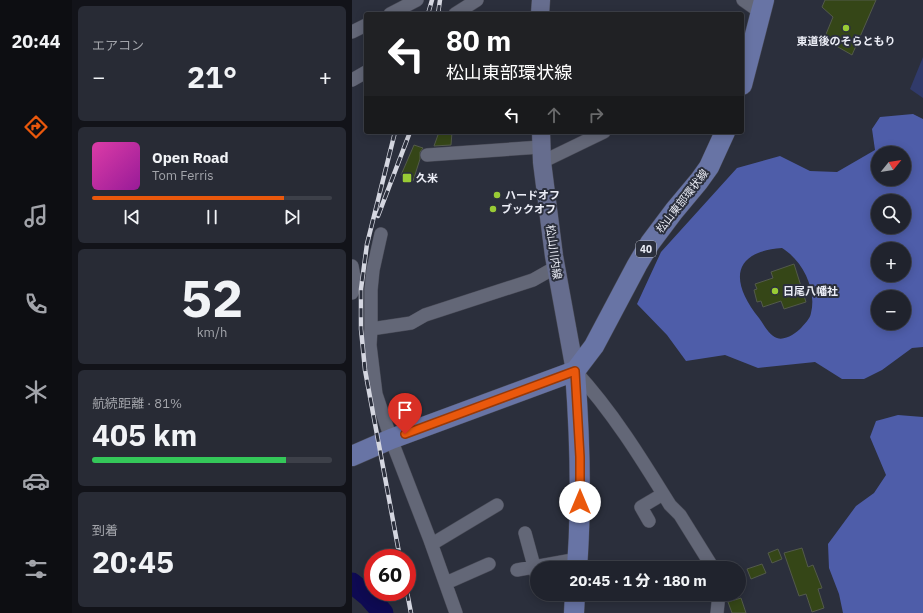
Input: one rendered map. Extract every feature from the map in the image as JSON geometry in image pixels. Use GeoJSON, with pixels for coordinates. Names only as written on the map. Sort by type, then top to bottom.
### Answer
{"type":"FeatureCollection","features":[{"type":"Feature","properties":{"kind":"main road"},"geometry":{"type":"LineString","coordinates":[[540,12],[541,0]]}},
{"type":"Feature","properties":{"kind":"main road"},"geometry":{"type":"LineString","coordinates":[[745,57],[762,6]]}},
{"type":"Feature","properties":{"kind":"main road","name":"松山東部環状線"},"geometry":{"type":"LineString","coordinates":[[575,371],[594,346],[650,243],[674,210],[700,181],[724,134]]}},
{"type":"Feature","properties":{"kind":"main road","name":"松山川内線"},"geometry":{"type":"LineString","coordinates":[[542,147],[556,267],[575,371]]}},
{"type":"Feature","properties":{"kind":"main road"},"geometry":{"type":"LineString","coordinates":[[352,456],[575,371],[580,457],[580,518],[577,561]]}},
{"type":"Feature","properties":{"kind":"main road"},"geometry":{"type":"LineString","coordinates":[[574,613],[575,601]]}},
{"type":"Feature","properties":{"kind":"street"},"geometry":{"type":"LineString","coordinates":[[394,10],[417,0]]}},
{"type":"Feature","properties":{"kind":"street"},"geometry":{"type":"LineString","coordinates":[[458,12],[477,0]]}},
{"type":"Feature","properties":{"kind":"street"},"geometry":{"type":"LineString","coordinates":[[743,0],[762,6]]}},
{"type":"Feature","properties":{"kind":"street"},"geometry":{"type":"LineString","coordinates":[[352,32],[364,26]]}},
{"type":"Feature","properties":{"kind":"street"},"geometry":{"type":"LineString","coordinates":[[352,80],[364,73]]}},
{"type":"Feature","properties":{"kind":"street"},"geometry":{"type":"LineString","coordinates":[[427,156],[542,147],[596,134]]}},
{"type":"Feature","properties":{"kind":"street"},"geometry":{"type":"LineString","coordinates":[[381,234],[373,270],[371,290],[370,346],[376,394],[391,440],[432,544],[456,613]]}},
{"type":"Feature","properties":{"kind":"street"},"geometry":{"type":"LineString","coordinates":[[352,266],[354,277],[352,289],[371,290]]}},
{"type":"Feature","properties":{"kind":"street"},"geometry":{"type":"LineString","coordinates":[[371,329],[411,323],[425,314],[533,280],[556,267]]}},
{"type":"Feature","properties":{"kind":"street"},"geometry":{"type":"LineString","coordinates":[[575,371],[589,386],[616,421],[670,505],[680,515],[709,561]]}},
{"type":"Feature","properties":{"kind":"street"},"geometry":{"type":"LineString","coordinates":[[649,521],[641,507],[663,494]]}},
{"type":"Feature","properties":{"kind":"street"},"geometry":{"type":"LineString","coordinates":[[432,544],[497,505]]}},
{"type":"Feature","properties":{"kind":"street"},"geometry":{"type":"LineString","coordinates":[[525,533],[533,561]]}},
{"type":"Feature","properties":{"kind":"street"},"geometry":{"type":"LineString","coordinates":[[446,583],[489,564]]}},
{"type":"Feature","properties":{"kind":"street"},"geometry":{"type":"LineString","coordinates":[[517,570],[530,571]]}},
{"type":"Feature","properties":{"kind":"street"},"geometry":{"type":"LineString","coordinates":[[717,613],[718,601]]}},
{"type":"Feature","properties":{"kind":"shaded area"},"geometry":{"type":"Polygon","coordinates":[[[923,57],[923,98],[910,89],[923,57]]]}},
{"type":"Feature","properties":{"kind":"shaded area"},"geometry":{"type":"Polygon","coordinates":[[[913,114],[923,119],[923,347],[912,348],[882,370],[864,379],[842,379],[815,362],[758,368],[725,355],[686,361],[667,335],[637,304],[661,252],[737,168],[780,156],[810,171],[837,172],[871,152],[871,186],[911,186],[911,146],[874,146],[872,129],[880,117],[913,114]],[[782,248],[765,251],[753,256],[744,263],[740,271],[740,282],[743,293],[767,330],[772,335],[780,339],[790,336],[796,332],[807,321],[810,315],[812,294],[810,285],[802,268],[789,253],[782,248]]]}},
{"type":"Feature","properties":{"kind":"shaded area"},"geometry":{"type":"Polygon","coordinates":[[[898,415],[923,417],[923,613],[843,613],[839,594],[829,568],[828,544],[856,506],[874,493],[886,475],[870,437],[876,421],[898,415]]]}},
{"type":"Feature","properties":{"kind":"building","name":"東道後のそらともり"},"geometry":{"type":"Polygon","coordinates":[[[825,0],[876,0],[852,55],[824,39],[833,17],[822,7],[825,0]]]}},
{"type":"Feature","properties":{"kind":"building"},"geometry":{"type":"Polygon","coordinates":[[[438,134],[452,134],[451,145],[434,146],[438,134]]]}},
{"type":"Feature","properties":{"kind":"building"},"geometry":{"type":"Polygon","coordinates":[[[414,145],[423,148],[420,152],[420,159],[413,181],[401,175],[414,145]]]}},
{"type":"Feature","properties":{"kind":"building"},"geometry":{"type":"Polygon","coordinates":[[[794,264],[806,302],[784,309],[781,301],[763,307],[761,301],[757,302],[754,290],[757,289],[755,284],[773,278],[771,272],[794,264]]]}},
{"type":"Feature","properties":{"kind":"building"},"geometry":{"type":"Polygon","coordinates":[[[802,548],[808,567],[813,565],[822,588],[818,589],[824,608],[812,612],[806,594],[799,596],[784,553],[802,548]]]}},
{"type":"Feature","properties":{"kind":"building"},"geometry":{"type":"Polygon","coordinates":[[[778,549],[782,559],[772,563],[768,553],[778,549]]]}},
{"type":"Feature","properties":{"kind":"building"},"geometry":{"type":"Polygon","coordinates":[[[762,564],[766,573],[751,579],[747,569],[762,564]]]}},
{"type":"Feature","properties":{"kind":"building"},"geometry":{"type":"Polygon","coordinates":[[[742,601],[746,613],[732,613],[728,602],[742,601]]]}},
{"type":"Feature","properties":{"kind":"waterway"},"geometry":{"type":"LineString","coordinates":[[352,583],[369,597],[383,613]]}},
{"type":"Feature","properties":{"kind":"railway"},"geometry":{"type":"LineString","coordinates":[[429,12],[432,0]]}},
{"type":"Feature","properties":{"kind":"railway"},"geometry":{"type":"LineString","coordinates":[[438,12],[440,0]]}},
{"type":"Feature","properties":{"kind":"railway"},"geometry":{"type":"LineString","coordinates":[[394,134],[367,244],[361,289],[361,329],[365,370],[398,549]]}},
{"type":"Feature","properties":{"kind":"railway"},"geometry":{"type":"LineString","coordinates":[[378,216],[409,134]]}},
{"type":"Feature","properties":{"kind":"railway"},"geometry":{"type":"LineString","coordinates":[[409,601],[411,613]]}},
{"type":"Feature","properties":{"kind":"place","name":"東道後のそらともり"},"geometry":{"type":"Point","coordinates":[846,28]}},
{"type":"Feature","properties":{"kind":"place","name":"久米"},"geometry":{"type":"Point","coordinates":[407,178]}},
{"type":"Feature","properties":{"kind":"place","name":"ハードオフ"},"geometry":{"type":"Point","coordinates":[497,195]}},
{"type":"Feature","properties":{"kind":"place","name":"ブックオフ"},"geometry":{"type":"Point","coordinates":[493,209]}},
{"type":"Feature","properties":{"kind":"place","name":"日尾八幡社"},"geometry":{"type":"Point","coordinates":[775,291]}},
{"type":"Feature","properties":{"kind":"route"},"geometry":{"type":"LineString","coordinates":[[405,434],[575,371],[580,457],[580,502]]}}]}
